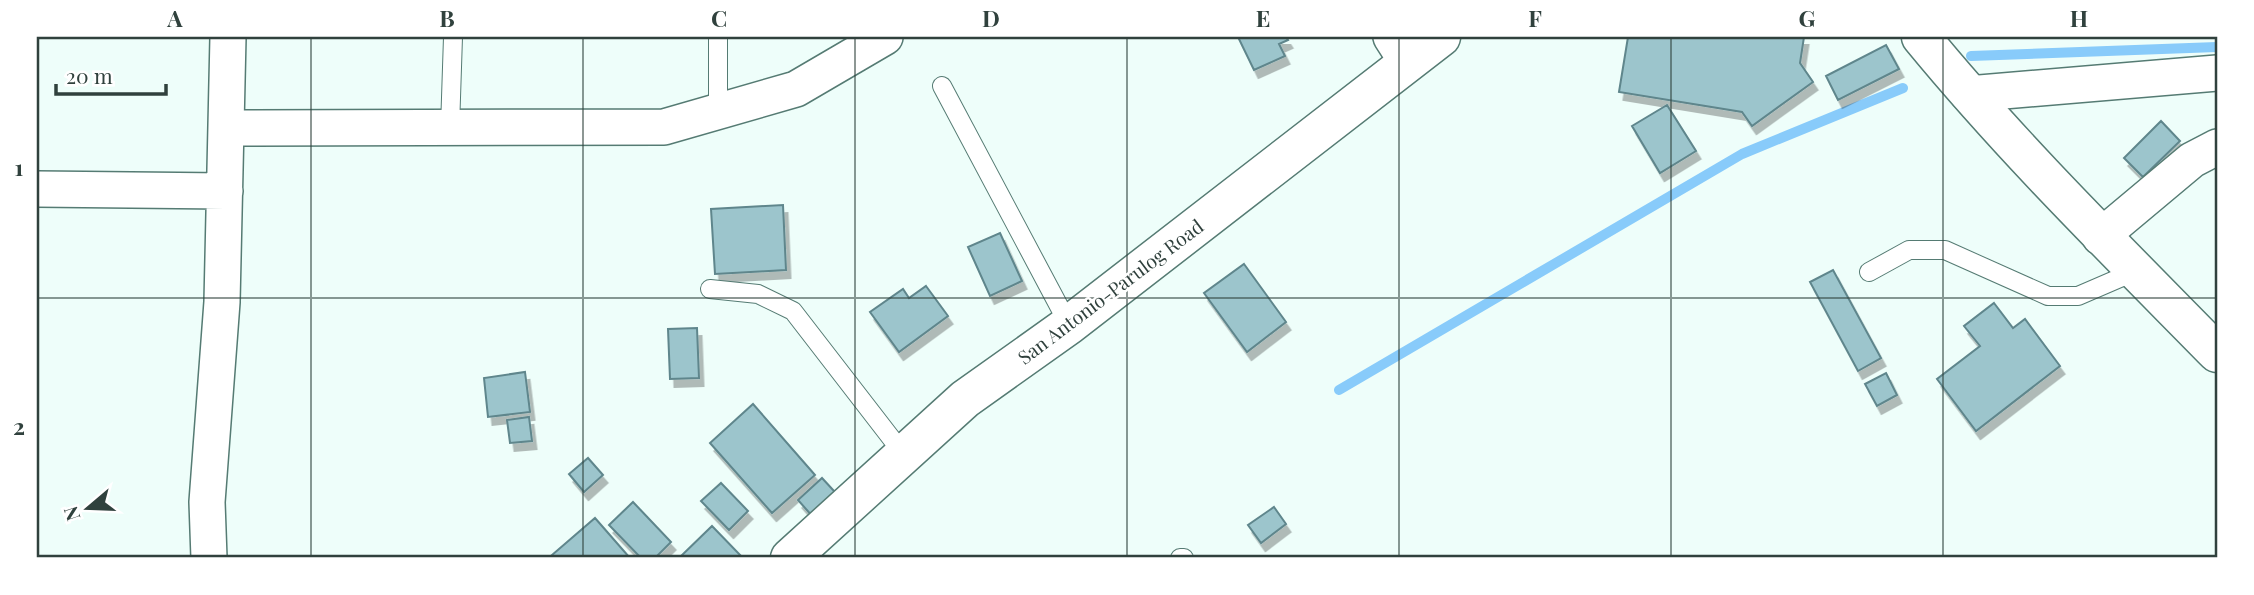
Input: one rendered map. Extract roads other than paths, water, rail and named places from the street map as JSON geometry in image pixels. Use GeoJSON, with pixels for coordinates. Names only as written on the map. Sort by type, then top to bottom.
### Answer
{"type":"FeatureCollection","features":[{"type":"Feature","properties":{"kind":"street"},"geometry":{"type":"LineString","coordinates":[[209,558],[207,502],[222,302],[228,37]]}},
{"type":"Feature","properties":{"kind":"street"},"geometry":{"type":"LineString","coordinates":[[226,128],[664,127],[796,89],[885,37]]}},
{"type":"Feature","properties":{"kind":"street","name":"San Antonio-Parulog Road"},"geometry":{"type":"LineString","coordinates":[[790,558],[965,399],[1069,324],[1399,49],[1441,37]]}},
{"type":"Feature","properties":{"kind":"street"},"geometry":{"type":"LineString","coordinates":[[1921,37],[1968,94],[2100,237],[2217,353]]}},
{"type":"Feature","properties":{"kind":"street"},"geometry":{"type":"LineString","coordinates":[[1968,94],[2217,73]]}},
{"type":"Feature","properties":{"kind":"street"},"geometry":{"type":"LineString","coordinates":[[2100,237],[2192,160],[2217,147]]}},
{"type":"Feature","properties":{"kind":"street"},"geometry":{"type":"LineString","coordinates":[[37,189],[225,191]]}},
{"type":"Feature","properties":{"kind":"lane"},"geometry":{"type":"LineString","coordinates":[[450,128],[453,37]]}},
{"type":"Feature","properties":{"kind":"lane"},"geometry":{"type":"LineString","coordinates":[[718,37],[718,112]]}},
{"type":"Feature","properties":{"kind":"lane"},"geometry":{"type":"LineString","coordinates":[[942,86],[1069,324]]}},
{"type":"Feature","properties":{"kind":"lane"},"geometry":{"type":"LineString","coordinates":[[1869,272],[1909,250],[1945,250],[2048,296],[2078,296],[2136,271]]}},
{"type":"Feature","properties":{"kind":"lane"},"geometry":{"type":"LineString","coordinates":[[710,289],[758,294],[793,311],[905,456]]}},
{"type":"Feature","properties":{"kind":"waterway"},"geometry":{"type":"LineString","coordinates":[[1971,56],[2217,47]]}},
{"type":"Feature","properties":{"kind":"waterway"},"geometry":{"type":"LineString","coordinates":[[1339,390],[1742,154],[1903,88]]}}]}
